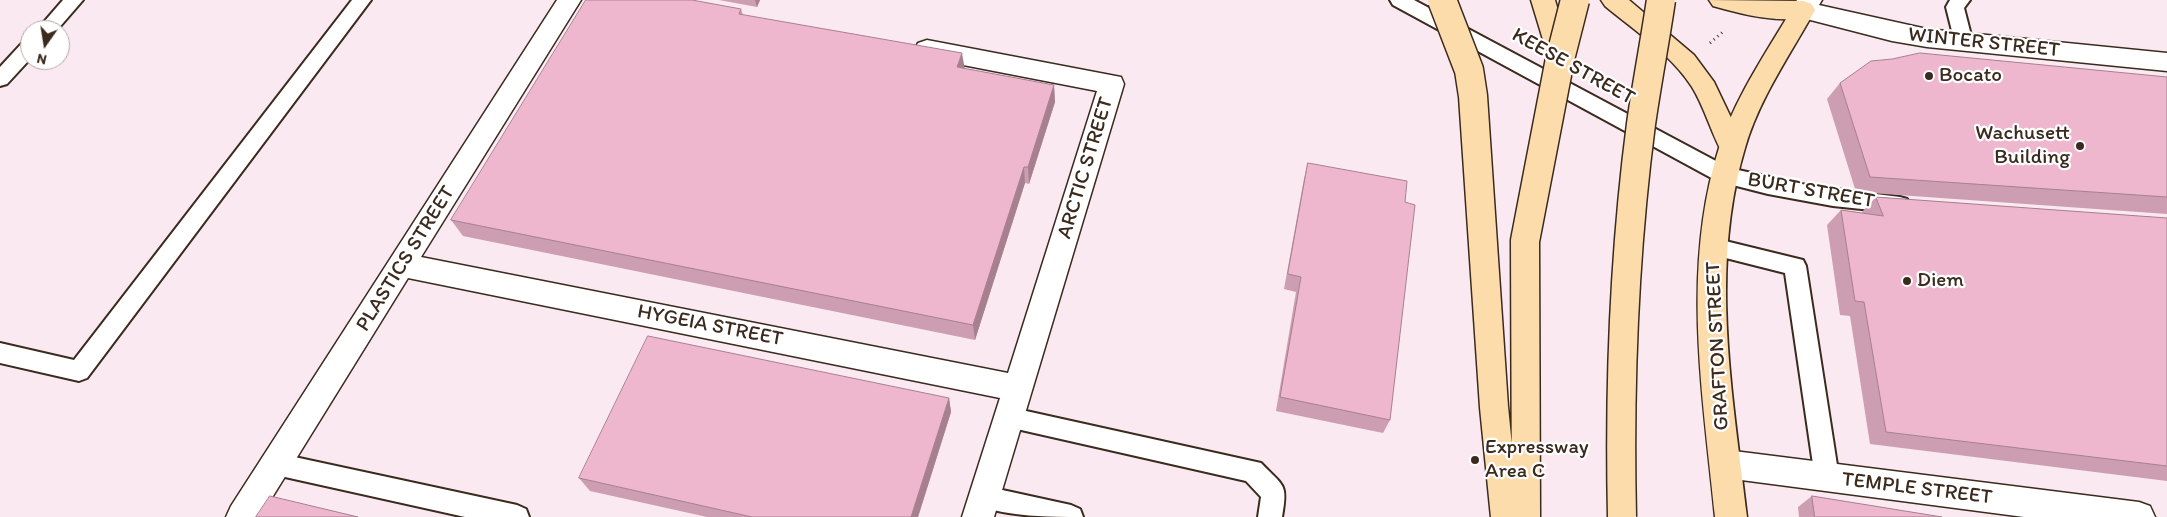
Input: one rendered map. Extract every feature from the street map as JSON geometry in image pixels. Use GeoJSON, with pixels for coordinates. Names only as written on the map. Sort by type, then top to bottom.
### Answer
{"type":"FeatureCollection","features":[{"type":"Feature","properties":{"kind":"main road"},"geometry":{"type":"LineString","coordinates":[[1442,0],[1468,70],[1473,96],[1494,407],[1505,517]]}},
{"type":"Feature","properties":{"kind":"main road"},"geometry":{"type":"LineString","coordinates":[[1543,0],[1560,59]]}},
{"type":"Feature","properties":{"kind":"main road"},"geometry":{"type":"LineString","coordinates":[[1526,517],[1525,241],[1560,59],[1575,0]]}},
{"type":"Feature","properties":{"kind":"main road"},"geometry":{"type":"LineString","coordinates":[[1613,0],[1686,61],[1710,98],[1732,147]]}},
{"type":"Feature","properties":{"kind":"main road"},"geometry":{"type":"LineString","coordinates":[[1622,517],[1620,464],[1623,346],[1630,238],[1639,141],[1661,0]]}},
{"type":"Feature","properties":{"kind":"main road"},"geometry":{"type":"LineString","coordinates":[[1721,0],[1753,8],[1806,5]]}},
{"type":"Feature","properties":{"kind":"main road"},"geometry":{"type":"LineString","coordinates":[[1780,0],[1806,5]]}},
{"type":"Feature","properties":{"kind":"main road","name":"GRAFTON STREET"},"geometry":{"type":"LineString","coordinates":[[1731,517],[1712,308],[1713,247],[1724,175],[1732,147],[1750,104],[1806,5]]}},
{"type":"Feature","properties":{"kind":"street","name":"PLASTICS STREET"},"geometry":{"type":"LineString","coordinates":[[242,517],[569,0]]}},
{"type":"Feature","properties":{"kind":"street","name":"WINTER STREET"},"geometry":{"type":"LineString","coordinates":[[1806,5],[1892,32],[1964,43],[2167,62]]}},
{"type":"Feature","properties":{"kind":"street","name":"ARCTIC STREET"},"geometry":{"type":"LineString","coordinates":[[907,46],[1112,84],[981,507]]}},
{"type":"Feature","properties":{"kind":"street","name":"HYGEIA STREET"},"geometry":{"type":"LineString","coordinates":[[402,265],[1017,388]]}},
{"type":"Feature","properties":{"kind":"street","name":"TEMPLE STREET"},"geometry":{"type":"LineString","coordinates":[[1726,464],[2139,517]]}},
{"type":"Feature","properties":{"kind":"lane"},"geometry":{"type":"LineString","coordinates":[[55,20],[74,0]]}},
{"type":"Feature","properties":{"kind":"lane"},"geometry":{"type":"LineString","coordinates":[[0,353],[79,371],[362,0]]}},
{"type":"Feature","properties":{"kind":"lane","name":"KEESE STREET"},"geometry":{"type":"LineString","coordinates":[[1399,0],[1724,175]]}},
{"type":"Feature","properties":{"kind":"lane"},"geometry":{"type":"LineString","coordinates":[[1960,0],[1955,7],[1964,43]]}},
{"type":"Feature","properties":{"kind":"lane"},"geometry":{"type":"LineString","coordinates":[[0,79],[20,58]]}},
{"type":"Feature","properties":{"kind":"lane","name":"BURT STREET"},"geometry":{"type":"LineString","coordinates":[[1724,175],[1772,187],[1857,202],[1922,206]]}},
{"type":"Feature","properties":{"kind":"lane"},"geometry":{"type":"LineString","coordinates":[[1713,247],[1795,266],[1827,478]]}},
{"type":"Feature","properties":{"kind":"lane"},"geometry":{"type":"LineString","coordinates":[[1008,417],[1253,471],[1274,493],[1270,517]]}},
{"type":"Feature","properties":{"kind":"lane"},"geometry":{"type":"LineString","coordinates":[[276,464],[517,517]]}},
{"type":"Feature","properties":{"kind":"lane"},"geometry":{"type":"LineString","coordinates":[[981,507],[1071,517]]}},
{"type":"Feature","properties":{"kind":"path"},"geometry":{"type":"LineString","coordinates":[[1708,44],[1731,25]]}},
{"type":"Feature","properties":{"kind":"building"},"geometry":{"type":"Polygon","coordinates":[[[586,0],[692,0],[741,9],[739,14],[962,53],[957,67],[1054,85],[1028,167],[1024,167],[973,325],[451,220],[586,0]]]}},
{"type":"Feature","properties":{"kind":"building"},"geometry":{"type":"Polygon","coordinates":[[[1920,53],[2167,77],[2167,197],[1870,177],[1840,83],[1871,61],[1920,53]]]}},
{"type":"Feature","properties":{"kind":"building"},"geometry":{"type":"Polygon","coordinates":[[[1308,163],[1407,181],[1405,202],[1415,205],[1390,420],[1280,397],[1301,277],[1288,274],[1308,163]]]}},
{"type":"Feature","properties":{"kind":"building"},"geometry":{"type":"Polygon","coordinates":[[[1876,197],[2167,218],[2167,466],[1886,432],[1864,302],[1855,301],[1841,210],[1883,216],[1876,197]]]}},
{"type":"Feature","properties":{"kind":"building"},"geometry":{"type":"Polygon","coordinates":[[[648,336],[949,398],[911,517],[752,517],[579,478],[648,336]]]}},
{"type":"Feature","properties":{"kind":"building"},"geometry":{"type":"Polygon","coordinates":[[[270,496],[358,517],[256,517],[270,496]]]}},
{"type":"Feature","properties":{"kind":"building"},"geometry":{"type":"Polygon","coordinates":[[[1812,496],[1942,517],[1815,517],[1812,496]]]}},
{"type":"Feature","properties":{"kind":"place","name":"Bocato"},"geometry":{"type":"Point","coordinates":[1929,76]}},
{"type":"Feature","properties":{"kind":"place","name":"Wachusett Building"},"geometry":{"type":"Point","coordinates":[2080,146]}},
{"type":"Feature","properties":{"kind":"place","name":"Diem"},"geometry":{"type":"Point","coordinates":[1907,281]}},
{"type":"Feature","properties":{"kind":"place","name":"Expressway Area C"},"geometry":{"type":"Point","coordinates":[1475,460]}}]}
